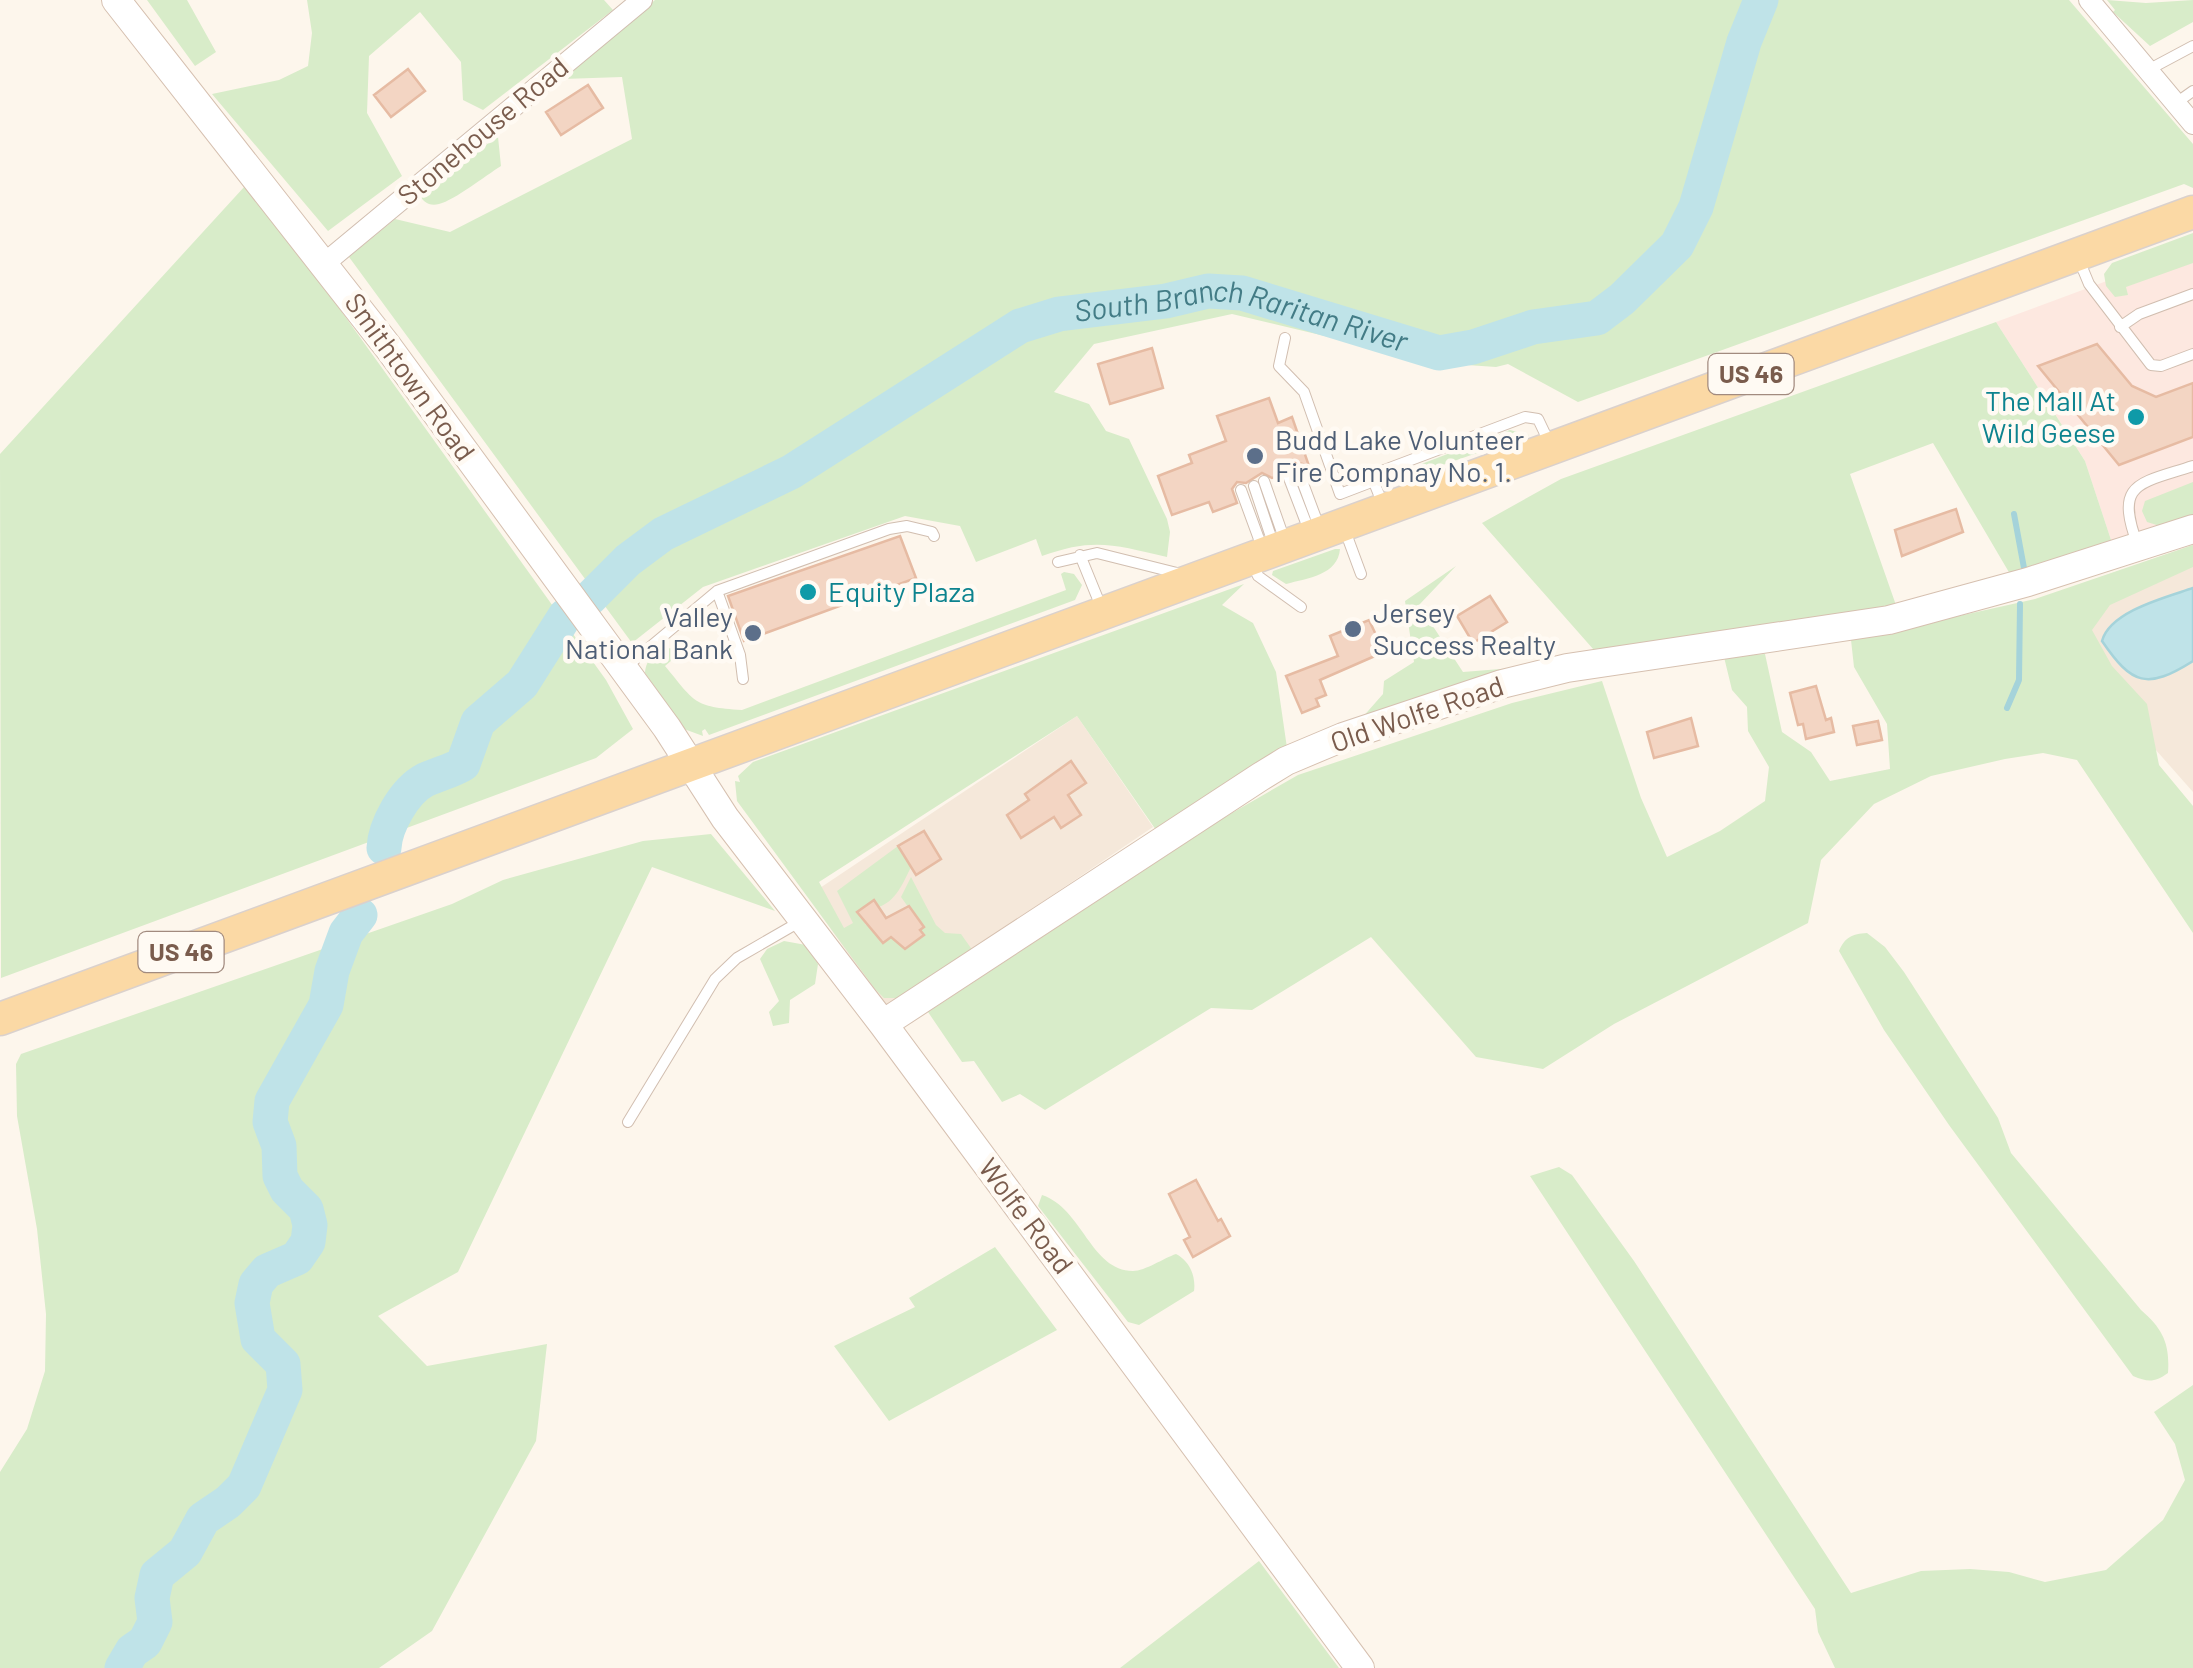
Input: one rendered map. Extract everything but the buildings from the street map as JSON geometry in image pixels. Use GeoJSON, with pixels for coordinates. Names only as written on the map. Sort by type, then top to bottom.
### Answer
{"type":"FeatureCollection","features":[{"type":"Feature","properties":{"kind":"main road","name":"US 46"},"geometry":{"type":"LineString","coordinates":[[0,1018],[1293,542],[1379,495],[1551,448],[2193,212]]}},
{"type":"Feature","properties":{"kind":"street","name":"Smithtown Road"},"geometry":{"type":"LineString","coordinates":[[116,0],[163,64],[325,263],[691,764]]}},
{"type":"Feature","properties":{"kind":"street","name":"Stonehouse Road"},"geometry":{"type":"LineString","coordinates":[[325,263],[642,0]]}},
{"type":"Feature","properties":{"kind":"street"},"geometry":{"type":"LineString","coordinates":[[2089,0],[2148,70],[2184,97],[2193,124]]}},
{"type":"Feature","properties":{"kind":"street","name":"Old Wolfe Road"},"geometry":{"type":"LineString","coordinates":[[883,1024],[1260,777],[1286,761],[1359,731],[1502,684],[1567,668],[1889,620],[1976,598],[2193,529]]}},
{"type":"Feature","properties":{"kind":"street","name":"Wolfe Road"},"geometry":{"type":"LineString","coordinates":[[691,764],[725,818],[883,1024],[1360,1668]]}},
{"type":"Feature","properties":{"kind":"lane"},"geometry":{"type":"LineString","coordinates":[[2148,70],[2193,46]]}},
{"type":"Feature","properties":{"kind":"lane"},"geometry":{"type":"LineString","coordinates":[[2077,255],[2089,284],[2151,365],[2161,366],[2193,354]]}},
{"type":"Feature","properties":{"kind":"lane"},"geometry":{"type":"LineString","coordinates":[[2120,327],[2138,314],[2193,294]]}},
{"type":"Feature","properties":{"kind":"lane"},"geometry":{"type":"LineString","coordinates":[[1285,338],[1278,366],[1304,392],[1340,494],[1379,495]]}},
{"type":"Feature","properties":{"kind":"lane"},"geometry":{"type":"LineString","coordinates":[[2138,546],[2127,514],[2133,491],[2149,481],[2193,466]]}},
{"type":"Feature","properties":{"kind":"lane"},"geometry":{"type":"LineString","coordinates":[[1293,471],[1293,542],[1258,576],[1301,607]]}},
{"type":"Feature","properties":{"kind":"lane"},"geometry":{"type":"LineString","coordinates":[[1259,483],[1293,542]]}},
{"type":"Feature","properties":{"kind":"lane"},"geometry":{"type":"LineString","coordinates":[[1241,490],[1293,542],[1361,574]]}},
{"type":"Feature","properties":{"kind":"lane"},"geometry":{"type":"LineString","coordinates":[[624,669],[717,592],[889,529],[908,526],[932,532],[934,536]]}},
{"type":"Feature","properties":{"kind":"lane"},"geometry":{"type":"LineString","coordinates":[[1058,562],[1097,553],[1197,578]]}},
{"type":"Feature","properties":{"kind":"lane"},"geometry":{"type":"LineString","coordinates":[[1080,555],[1103,612]]}},
{"type":"Feature","properties":{"kind":"lane"},"geometry":{"type":"LineString","coordinates":[[717,592],[740,655],[743,679]]}},
{"type":"Feature","properties":{"kind":"lane"},"geometry":{"type":"LineString","coordinates":[[628,1122],[714,979],[737,958],[802,921]]}},
{"type":"Feature","properties":{"kind":"shaded area"},"geometry":{"type":"Polygon","coordinates":[[[2193,249],[2193,518],[2112,543],[2085,461],[1996,322],[2193,249]]]}},
{"type":"Feature","properties":{"kind":"shaded area"},"geometry":{"type":"Polygon","coordinates":[[[2193,545],[2193,792],[2110,698],[2044,597],[2193,545]]]}},
{"type":"Feature","properties":{"kind":"shaded area"},"geometry":{"type":"Polygon","coordinates":[[[1077,716],[1153,827],[886,1008],[808,896],[1077,716]]]}},
{"type":"Feature","properties":{"kind":"green space"},"geometry":{"type":"Polygon","coordinates":[[[147,0],[187,0],[216,52],[195,66],[147,0]]]}},
{"type":"Feature","properties":{"kind":"green space"},"geometry":{"type":"Polygon","coordinates":[[[307,0],[604,0],[613,10],[483,110],[463,100],[461,62],[420,12],[369,56],[367,113],[402,176],[328,231],[212,94],[279,80],[308,66],[312,33],[307,0]]]}},
{"type":"Feature","properties":{"kind":"green space"},"geometry":{"type":"Polygon","coordinates":[[[655,0],[2069,0],[2193,144],[2193,188],[2184,184],[1578,402],[1508,364],[1496,367],[1438,363],[1232,314],[1094,344],[1054,392],[1089,404],[1106,431],[1129,439],[1167,519],[1167,557],[1105,545],[1076,546],[1042,556],[1036,539],[976,562],[960,526],[905,516],[703,587],[632,643],[349,257],[395,219],[450,232],[632,139],[622,77],[563,79],[655,0]]]}},
{"type":"Feature","properties":{"kind":"green space"},"geometry":{"type":"Polygon","coordinates":[[[2107,0],[2193,0],[2193,22],[2150,46],[2113,12],[2107,0]]]}},
{"type":"Feature","properties":{"kind":"green space"},"geometry":{"type":"Polygon","coordinates":[[[498,137],[501,166],[446,202],[432,205],[419,195],[445,171],[498,137]]]}},
{"type":"Feature","properties":{"kind":"green space"},"geometry":{"type":"Polygon","coordinates":[[[245,186],[316,276],[606,680],[633,729],[596,758],[1,978],[0,454],[245,186]]]}},
{"type":"Feature","properties":{"kind":"green space"},"geometry":{"type":"Polygon","coordinates":[[[2193,233],[2193,263],[2126,287],[2128,295],[2115,297],[2106,286],[2104,274],[2112,263],[2193,233]]]}},
{"type":"Feature","properties":{"kind":"green space"},"geometry":{"type":"Polygon","coordinates":[[[1996,322],[2085,461],[2112,543],[2010,574],[1933,443],[1850,474],[1897,608],[1601,658],[1482,523],[1561,479],[1996,322]]]}},
{"type":"Feature","properties":{"kind":"green space"},"geometry":{"type":"Polygon","coordinates":[[[1510,430],[1529,435],[1405,478],[1398,477],[1398,473],[1510,430]]]}},
{"type":"Feature","properties":{"kind":"green space"},"geometry":{"type":"Polygon","coordinates":[[[2193,482],[2193,517],[2163,527],[2147,522],[2142,511],[2145,501],[2193,482]]]}},
{"type":"Feature","properties":{"kind":"green space"},"geometry":{"type":"Polygon","coordinates":[[[2193,545],[2193,567],[2110,605],[2092,630],[2112,666],[2147,704],[2159,765],[2193,806],[2193,933],[2077,760],[2043,753],[1931,776],[1874,804],[1821,860],[1808,923],[1614,1024],[1543,1069],[1476,1057],[1371,937],[1252,1010],[1211,1008],[1045,1110],[1020,1094],[1002,1102],[974,1061],[962,1062],[928,1012],[1225,817],[1298,775],[1512,703],[1602,681],[1641,798],[1667,857],[1720,831],[1765,801],[1769,767],[1748,731],[1747,707],[1732,690],[1724,657],[1765,654],[1782,732],[1811,752],[1830,781],[1890,769],[1887,724],[1854,667],[1851,640],[2035,599],[2193,545]]]}},
{"type":"Feature","properties":{"kind":"green space"},"geometry":{"type":"Polygon","coordinates":[[[1340,549],[1334,565],[1320,574],[1286,584],[1272,575],[1273,571],[1340,549]]]}},
{"type":"Feature","properties":{"kind":"green space"},"geometry":{"type":"Polygon","coordinates":[[[1456,566],[1419,605],[1463,672],[1513,668],[1361,719],[1383,694],[1384,681],[1414,662],[1405,601],[1456,566]]]}},
{"type":"Feature","properties":{"kind":"green space"},"geometry":{"type":"Polygon","coordinates":[[[1061,574],[1074,574],[1082,585],[1075,600],[709,735],[705,729],[703,736],[684,729],[645,673],[655,654],[676,649],[679,654],[665,666],[690,695],[714,707],[742,710],[1066,590],[1061,574]]]}},
{"type":"Feature","properties":{"kind":"green space"},"geometry":{"type":"Polygon","coordinates":[[[1244,584],[1222,605],[1253,623],[1276,672],[1287,748],[1156,830],[1077,716],[819,882],[844,928],[853,923],[837,891],[898,846],[911,867],[892,899],[858,913],[866,925],[883,943],[891,937],[905,949],[924,936],[920,930],[923,928],[901,897],[911,877],[936,925],[945,933],[961,934],[973,951],[901,998],[884,998],[875,989],[737,801],[735,781],[740,782],[738,776],[753,762],[1244,584]]]}},
{"type":"Feature","properties":{"kind":"green space"},"geometry":{"type":"Polygon","coordinates":[[[711,834],[775,911],[652,867],[458,1272],[378,1316],[427,1366],[547,1344],[536,1441],[432,1631],[379,1668],[0,1668],[0,1472],[27,1429],[45,1371],[46,1314],[37,1229],[17,1116],[16,1064],[21,1054],[452,904],[503,880],[643,841],[711,834]]]}},
{"type":"Feature","properties":{"kind":"green space"},"geometry":{"type":"Polygon","coordinates":[[[1867,933],[1885,947],[1904,972],[1998,1118],[2011,1153],[2160,1331],[2168,1354],[2168,1373],[2151,1380],[2133,1376],[1884,1030],[1839,951],[1850,937],[1867,933]]]}},
{"type":"Feature","properties":{"kind":"green space"},"geometry":{"type":"Polygon","coordinates":[[[784,941],[806,945],[818,964],[815,984],[790,1000],[789,1023],[773,1026],[769,1012],[779,1001],[760,959],[767,949],[784,941]]]}},
{"type":"Feature","properties":{"kind":"green space"},"geometry":{"type":"Polygon","coordinates":[[[1559,1167],[1572,1175],[1634,1261],[1851,1593],[1921,1571],[2009,1572],[2045,1582],[2106,1570],[2163,1520],[2185,1480],[2175,1444],[2154,1412],[2193,1385],[2193,1668],[1835,1668],[1818,1632],[1815,1609],[1530,1176],[1559,1167]]]}},
{"type":"Feature","properties":{"kind":"green space"},"geometry":{"type":"Polygon","coordinates":[[[1042,1195],[1067,1212],[1096,1250],[1119,1268],[1133,1271],[1176,1254],[1181,1257],[1191,1270],[1194,1291],[1139,1325],[1128,1322],[1038,1206],[1042,1195]]]}},
{"type":"Feature","properties":{"kind":"green space"},"geometry":{"type":"Polygon","coordinates":[[[995,1247],[1057,1330],[889,1421],[834,1346],[915,1307],[909,1298],[995,1247]]]}},
{"type":"Feature","properties":{"kind":"green space"},"geometry":{"type":"Polygon","coordinates":[[[1259,1561],[1339,1668],[1120,1668],[1259,1561]]]}},
{"type":"Feature","properties":{"kind":"water"},"geometry":{"type":"Polygon","coordinates":[[[2193,588],[2193,661],[2152,679],[2122,667],[2102,641],[2107,630],[2127,613],[2193,588]]]}},
{"type":"Feature","properties":{"kind":"waterway","name":"South Branch Raritan River"},"geometry":{"type":"LineString","coordinates":[[590,598],[628,560],[663,534],[791,472],[1020,326],[1059,314],[1166,301],[1208,291],[1242,293],[1439,353],[1473,347],[1533,327],[1597,318],[1677,245],[1696,207],[1744,42],[1761,0]]}},
{"type":"Feature","properties":{"kind":"waterway"},"geometry":{"type":"LineString","coordinates":[[2014,514],[2024,568]]}},
{"type":"Feature","properties":{"kind":"waterway"},"geometry":{"type":"LineString","coordinates":[[2007,708],[2019,680],[2020,604]]}},
{"type":"Feature","properties":{"kind":"waterway","name":"South Branch Raritan River"},"geometry":{"type":"LineString","coordinates":[[384,848],[388,830],[403,801],[425,780],[463,764],[478,722],[522,684],[565,616]]}},
{"type":"Feature","properties":{"kind":"waterway","name":"South Branch Raritan River"},"geometry":{"type":"LineString","coordinates":[[122,1668],[132,1651],[145,1642],[155,1622],[152,1598],[157,1575],[185,1552],[203,1519],[244,1486],[285,1390],[283,1364],[258,1339],[252,1303],[256,1284],[267,1271],[297,1258],[308,1242],[310,1225],[306,1209],[287,1190],[280,1176],[279,1146],[270,1122],[272,1101],[326,1005],[332,971],[346,933],[360,915]]}},
{"type":"Feature","properties":{"kind":"place","name":"The Mall At Wild Geese"},"geometry":{"type":"Point","coordinates":[2136,417]}},
{"type":"Feature","properties":{"kind":"place","name":"Budd Lake Volunteer Fire Compnay No. 1."},"geometry":{"type":"Point","coordinates":[1255,456]}},
{"type":"Feature","properties":{"kind":"place","name":"Equity Plaza"},"geometry":{"type":"Point","coordinates":[808,592]}},
{"type":"Feature","properties":{"kind":"place","name":"Jersey Success Realty"},"geometry":{"type":"Point","coordinates":[1353,629]}},
{"type":"Feature","properties":{"kind":"place","name":"Valley National Bank"},"geometry":{"type":"Point","coordinates":[753,633]}}]}
